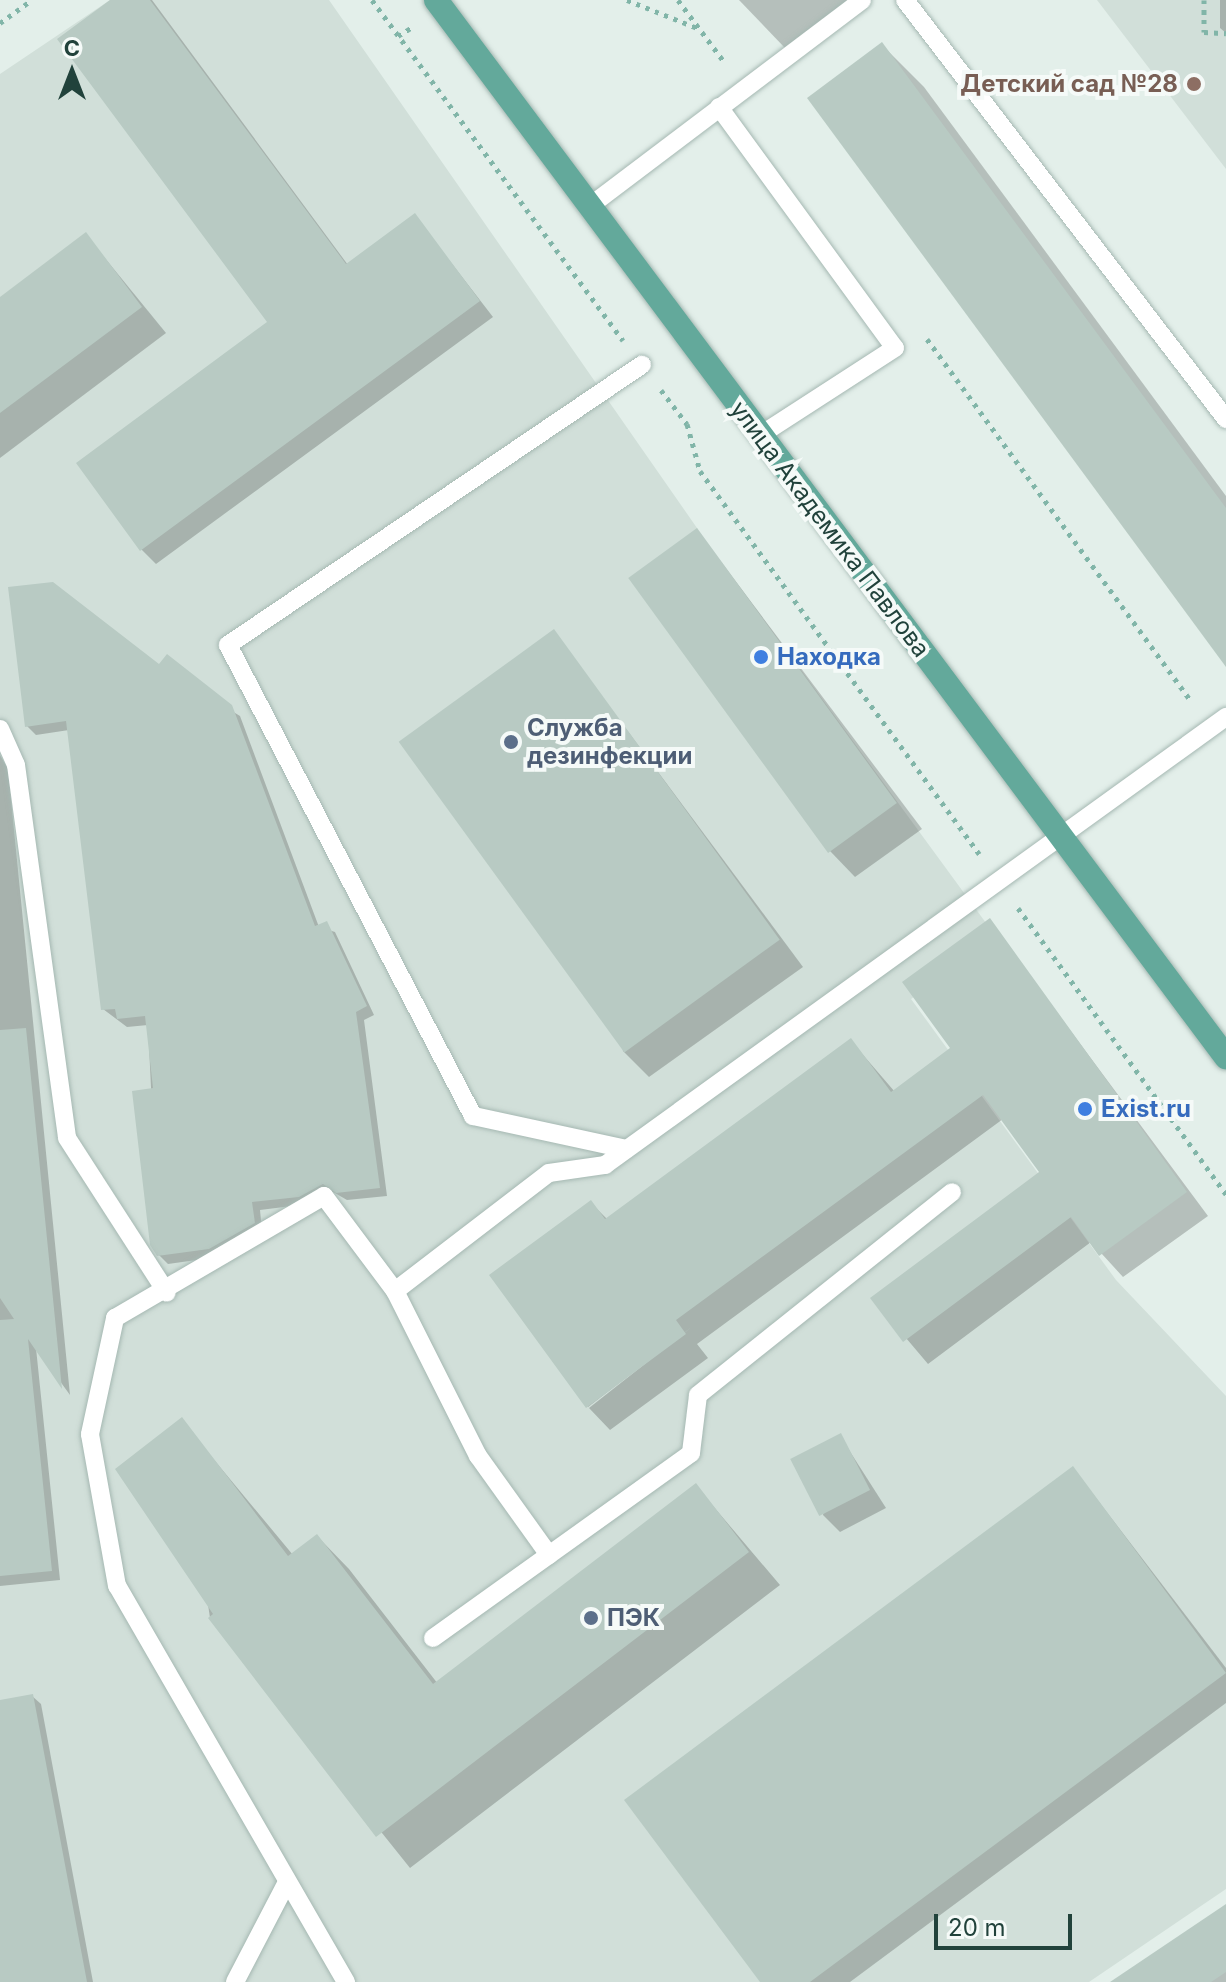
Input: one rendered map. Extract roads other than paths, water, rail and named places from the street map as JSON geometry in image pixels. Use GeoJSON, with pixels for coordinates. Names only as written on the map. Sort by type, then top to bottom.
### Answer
{"type":"FeatureCollection","features":[{"type":"Feature","properties":{"kind":"main road","name":"улица Академика Павлова"},"geometry":{"type":"LineString","coordinates":[[436,0],[1226,1057]]}},
{"type":"Feature","properties":{"kind":"lane"},"geometry":{"type":"LineString","coordinates":[[590,206],[862,0]]}},
{"type":"Feature","properties":{"kind":"lane"},"geometry":{"type":"LineString","coordinates":[[905,0],[1226,419]]}},
{"type":"Feature","properties":{"kind":"lane"},"geometry":{"type":"LineString","coordinates":[[719,107],[895,348],[759,436]]}},
{"type":"Feature","properties":{"kind":"lane"},"geometry":{"type":"LineString","coordinates":[[626,1149],[473,1116],[228,645],[642,365]]}},
{"type":"Feature","properties":{"kind":"lane"},"geometry":{"type":"LineString","coordinates":[[395,1291],[549,1173],[605,1165],[1218,722]]}},
{"type":"Feature","properties":{"kind":"lane"},"geometry":{"type":"LineString","coordinates":[[0,729],[16,765],[67,1138],[167,1293]]}},
{"type":"Feature","properties":{"kind":"lane"},"geometry":{"type":"LineString","coordinates":[[433,1638],[691,1453],[698,1395],[952,1192]]}},
{"type":"Feature","properties":{"kind":"lane"},"geometry":{"type":"LineString","coordinates":[[346,1982],[117,1586],[90,1434],[115,1318],[167,1293],[324,1196],[395,1291],[478,1456],[549,1555]]}},
{"type":"Feature","properties":{"kind":"lane"},"geometry":{"type":"LineString","coordinates":[[235,1982],[287,1882]]}},
{"type":"Feature","properties":{"kind":"place","name":"Детский сад №28"},"geometry":{"type":"Point","coordinates":[1194,84]}},
{"type":"Feature","properties":{"kind":"place","name":"Находка"},"geometry":{"type":"Point","coordinates":[761,657]}},
{"type":"Feature","properties":{"kind":"place","name":"Служба дезинфекции"},"geometry":{"type":"Point","coordinates":[511,742]}},
{"type":"Feature","properties":{"kind":"place","name":"Exist.ru"},"geometry":{"type":"Point","coordinates":[1085,1109]}},
{"type":"Feature","properties":{"kind":"place","name":"ПЭК"},"geometry":{"type":"Point","coordinates":[591,1618]}}]}
